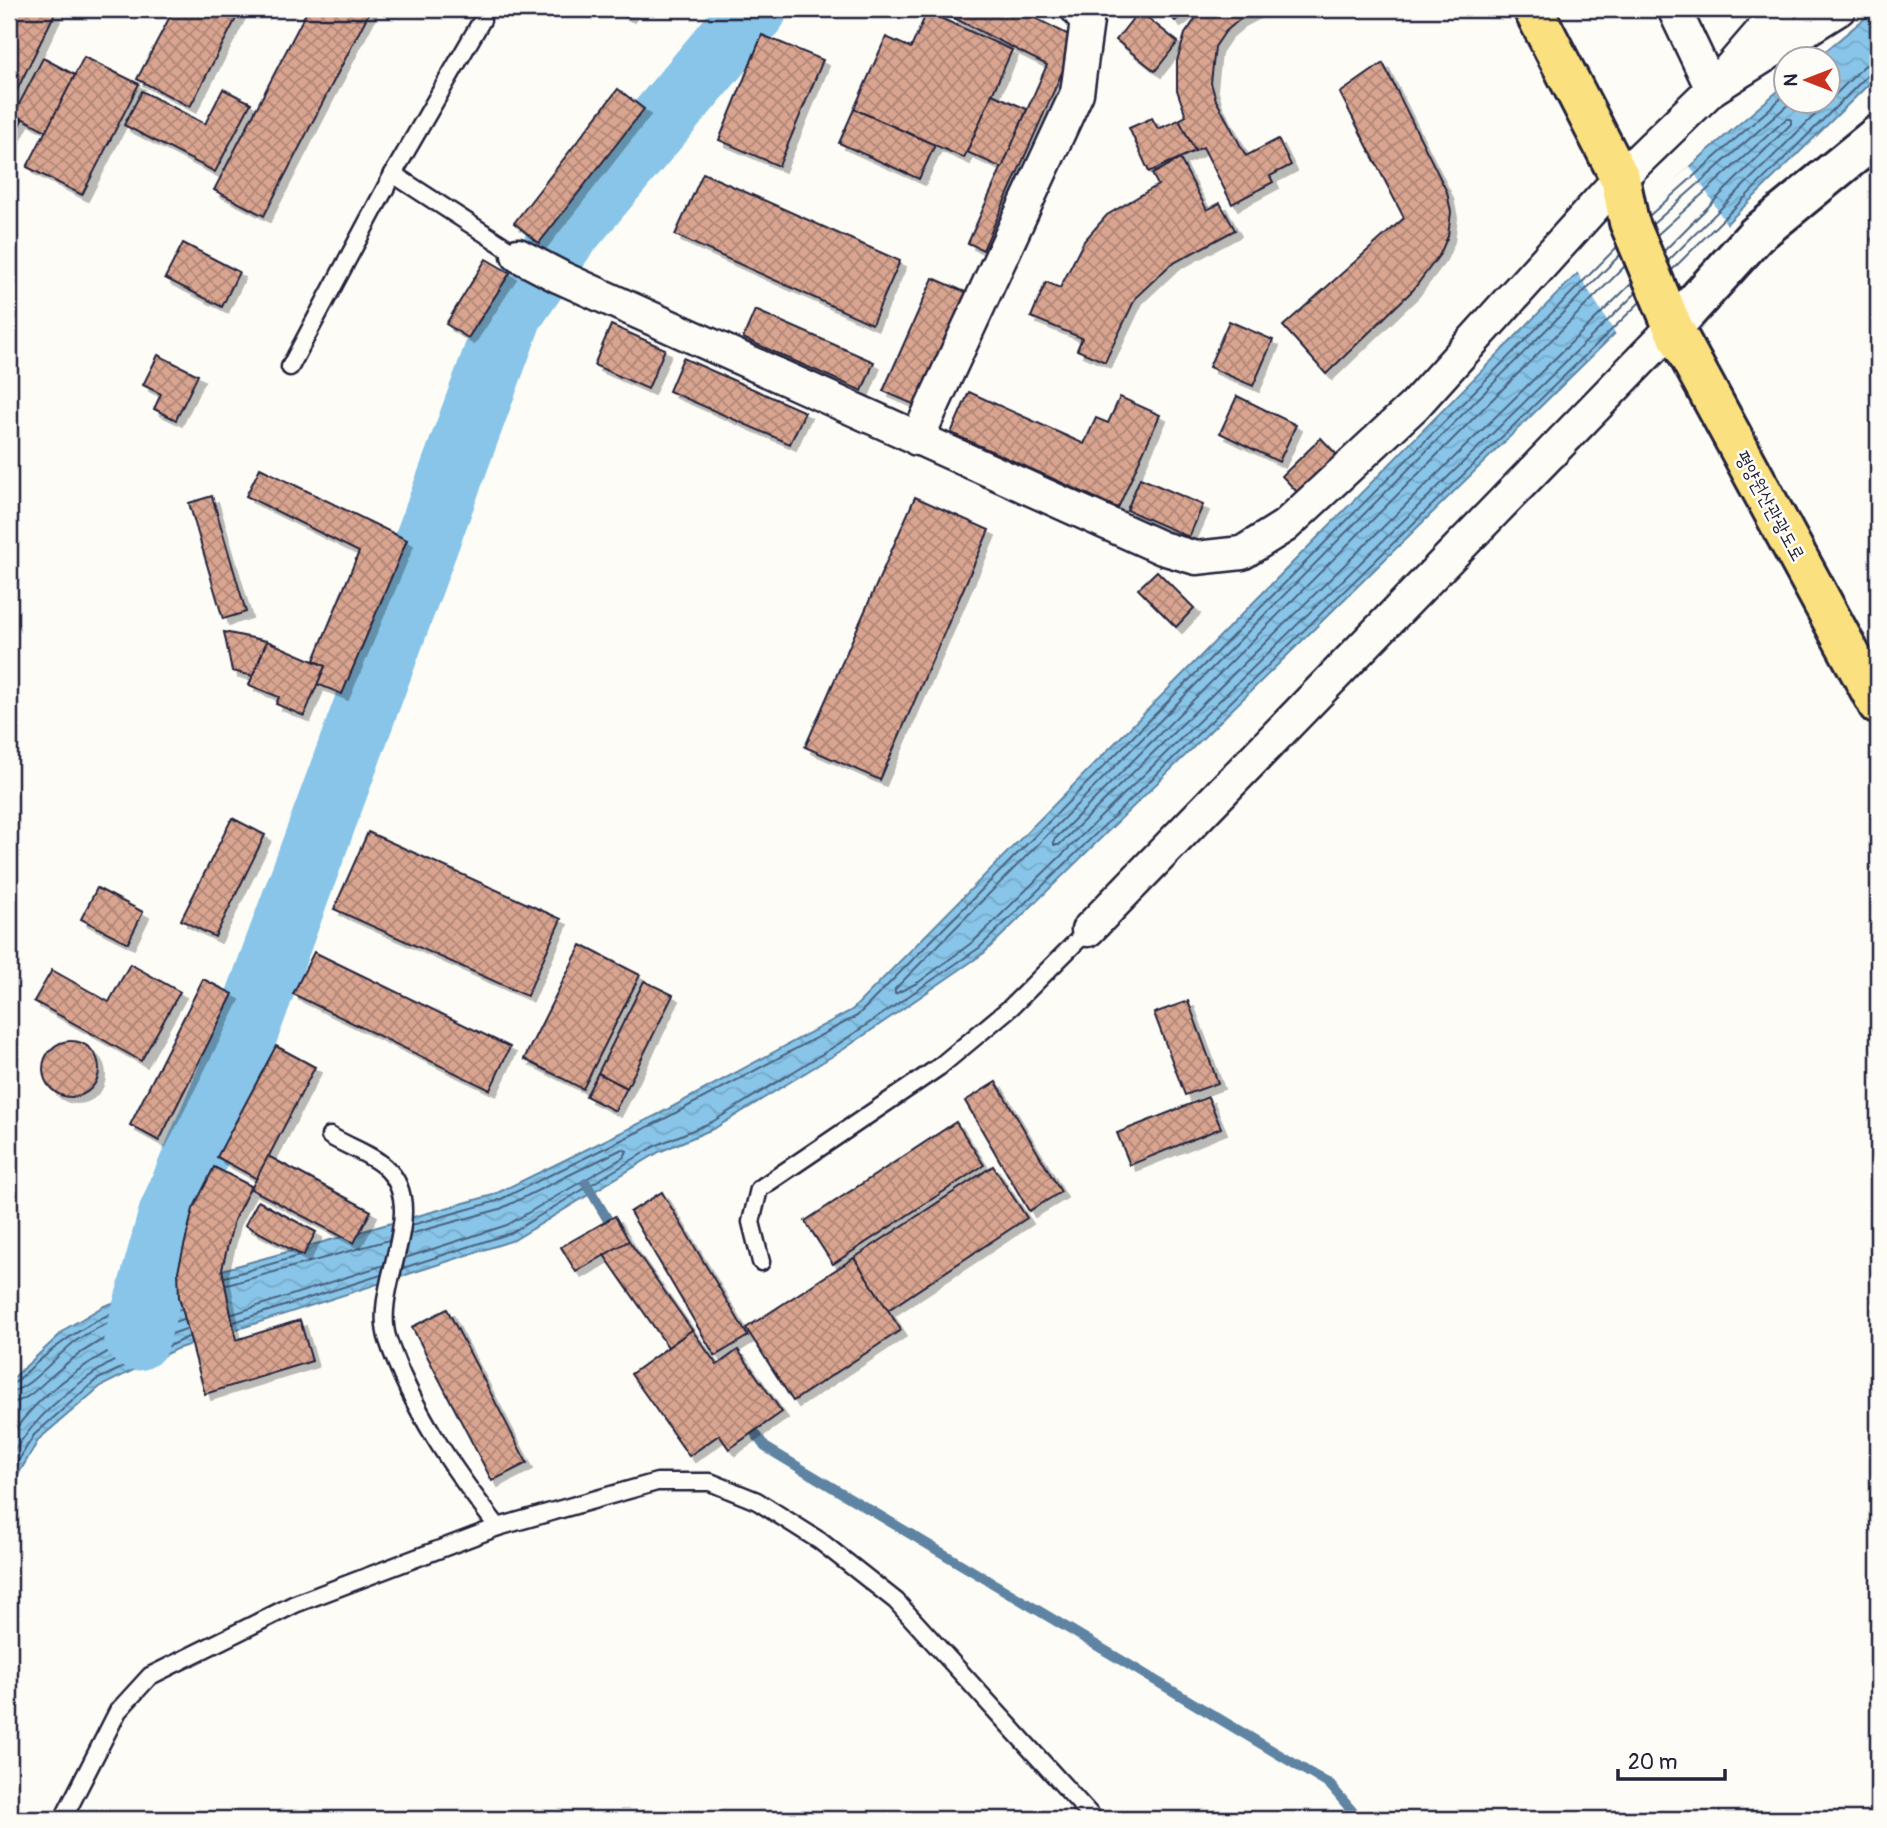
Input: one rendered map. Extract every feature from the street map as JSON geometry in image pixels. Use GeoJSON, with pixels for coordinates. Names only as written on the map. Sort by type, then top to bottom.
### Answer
{"type":"FeatureCollection","features":[{"type":"Feature","properties":{"kind":"highway"},"geometry":{"type":"LineString","coordinates":[[1533,9],[1620,178]]}},
{"type":"Feature","properties":{"kind":"highway","name":"평양원산관광도로"},"geometry":{"type":"LineString","coordinates":[[1620,178],[1629,222],[1669,316],[1878,705]]}},
{"type":"Feature","properties":{"kind":"street"},"geometry":{"type":"LineString","coordinates":[[917,439],[1077,93],[1087,21],[1077,9]]}},
{"type":"Feature","properties":{"kind":"street"},"geometry":{"type":"LineString","coordinates":[[1674,9],[1713,89]]}},
{"type":"Feature","properties":{"kind":"street"},"geometry":{"type":"LineString","coordinates":[[518,255],[560,277],[1162,548],[1196,558],[1242,553],[1285,526],[1414,405],[1620,178],[1713,89],[1781,9]]}},
{"type":"Feature","properties":{"kind":"street"},"geometry":{"type":"LineString","coordinates":[[1713,89],[1839,9]]}},
{"type":"Feature","properties":{"kind":"street"},"geometry":{"type":"LineString","coordinates":[[1088,930],[1669,316],[1756,234],[1878,135]]}},
{"type":"Feature","properties":{"kind":"lane"},"geometry":{"type":"LineString","coordinates":[[290,367],[393,174],[482,20]]}},
{"type":"Feature","properties":{"kind":"lane"},"geometry":{"type":"LineString","coordinates":[[393,174],[518,255]]}},
{"type":"Feature","properties":{"kind":"lane"},"geometry":{"type":"LineString","coordinates":[[761,1262],[751,1222],[759,1189],[939,1067],[1011,1007],[1088,930]]}},
{"type":"Feature","properties":{"kind":"lane"},"geometry":{"type":"LineString","coordinates":[[330,1136],[386,1167],[404,1195],[401,1232],[384,1305],[387,1338],[424,1419],[473,1496],[498,1528]]}},
{"type":"Feature","properties":{"kind":"lane"},"geometry":{"type":"LineString","coordinates":[[63,1819],[118,1711],[150,1676],[295,1604],[498,1528],[657,1482],[709,1482],[757,1501],[820,1541],[896,1601],[1094,1819]]}},
{"type":"Feature","properties":{"kind":"water"},"geometry":{"type":"Polygon","coordinates":[[[1878,9],[1878,75],[1842,110],[1842,46],[1832,46],[1878,9]]]}},
{"type":"Feature","properties":{"kind":"water"},"geometry":{"type":"Polygon","coordinates":[[[1772,96],[1772,116],[1836,116],[984,953],[844,1049],[715,1128],[659,1152],[514,1240],[176,1349],[101,1386],[39,1439],[9,1490],[9,1382],[67,1328],[104,1306],[157,1288],[493,1195],[661,1113],[852,1010],[1572,279],[1704,154],[1772,96]]]}},
{"type":"Feature","properties":{"kind":"pier"},"geometry":{"type":"Polygon","coordinates":[[[1690,166],[1729,228],[1618,338],[1576,270],[1690,166]]]}},
{"type":"Feature","properties":{"kind":"building"},"geometry":{"type":"Polygon","coordinates":[[[9,9],[57,9],[11,102],[9,100],[9,9]]]}},
{"type":"Feature","properties":{"kind":"building"},"geometry":{"type":"Polygon","coordinates":[[[174,9],[241,9],[190,107],[137,79],[174,9]]]}},
{"type":"Feature","properties":{"kind":"building"},"geometry":{"type":"Polygon","coordinates":[[[308,9],[371,9],[264,216],[214,190],[308,9]]]}},
{"type":"Feature","properties":{"kind":"building"},"geometry":{"type":"Polygon","coordinates":[[[614,9],[632,9],[628,16],[614,9]]]}},
{"type":"Feature","properties":{"kind":"building"},"geometry":{"type":"Polygon","coordinates":[[[956,9],[1017,9],[1077,39],[983,250],[968,243],[1047,65],[952,17],[956,9]]]}},
{"type":"Feature","properties":{"kind":"building"},"geometry":{"type":"Polygon","coordinates":[[[1165,9],[1191,9],[1175,21],[1165,9]]]}},
{"type":"Feature","properties":{"kind":"building"},"geometry":{"type":"Polygon","coordinates":[[[1202,9],[1260,9],[1239,20],[1225,32],[1215,47],[1211,83],[1216,100],[1246,156],[1278,139],[1291,165],[1270,176],[1273,182],[1232,204],[1203,147],[1195,151],[1179,120],[1186,116],[1177,90],[1177,61],[1185,34],[1202,9]]]}},
{"type":"Feature","properties":{"kind":"building"},"geometry":{"type":"Polygon","coordinates":[[[1139,11],[1178,42],[1155,71],[1116,40],[1139,11]]]}},
{"type":"Feature","properties":{"kind":"building"},"geometry":{"type":"Polygon","coordinates":[[[927,12],[1012,50],[964,158],[854,109],[886,37],[911,48],[927,12]]]}},
{"type":"Feature","properties":{"kind":"building"},"geometry":{"type":"Polygon","coordinates":[[[762,35],[823,60],[779,166],[719,140],[762,35]]]}},
{"type":"Feature","properties":{"kind":"building"},"geometry":{"type":"Polygon","coordinates":[[[84,57],[139,84],[82,195],[27,167],[84,57]]]}},
{"type":"Feature","properties":{"kind":"building"},"geometry":{"type":"Polygon","coordinates":[[[43,58],[75,75],[46,131],[14,114],[43,58]]]}},
{"type":"Feature","properties":{"kind":"building"},"geometry":{"type":"Polygon","coordinates":[[[1383,63],[1447,192],[1451,212],[1448,236],[1440,254],[1413,290],[1326,374],[1283,326],[1404,218],[1340,93],[1383,63]]]}},
{"type":"Feature","properties":{"kind":"building"},"geometry":{"type":"Polygon","coordinates":[[[223,89],[251,103],[215,172],[124,125],[142,91],[205,124],[223,89]]]}},
{"type":"Feature","properties":{"kind":"building"},"geometry":{"type":"Polygon","coordinates":[[[618,89],[644,109],[539,243],[514,223],[618,89]]]}},
{"type":"Feature","properties":{"kind":"building"},"geometry":{"type":"Polygon","coordinates":[[[992,94],[1027,109],[1002,168],[967,152],[992,94]]]}},
{"type":"Feature","properties":{"kind":"building"},"geometry":{"type":"Polygon","coordinates":[[[854,109],[935,145],[919,179],[839,143],[854,109]]]}},
{"type":"Feature","properties":{"kind":"building"},"geometry":{"type":"Polygon","coordinates":[[[9,113],[22,120],[9,145],[9,113]]]}},
{"type":"Feature","properties":{"kind":"building"},"geometry":{"type":"Polygon","coordinates":[[[1152,118],[1158,129],[1179,120],[1195,151],[1149,172],[1129,128],[1152,118]]]}},
{"type":"Feature","properties":{"kind":"building"},"geometry":{"type":"Polygon","coordinates":[[[1180,159],[1207,210],[1220,203],[1235,230],[1170,265],[1136,297],[1105,362],[1077,350],[1082,338],[1031,317],[1046,282],[1060,288],[1084,241],[1107,215],[1158,185],[1152,174],[1180,159]]]}},
{"type":"Feature","properties":{"kind":"building"},"geometry":{"type":"Polygon","coordinates":[[[703,173],[900,261],[872,324],[675,235],[703,173]]]}},
{"type":"Feature","properties":{"kind":"building"},"geometry":{"type":"Polygon","coordinates":[[[1878,235],[1878,254],[1871,239],[1878,235]]]}},
{"type":"Feature","properties":{"kind":"building"},"geometry":{"type":"Polygon","coordinates":[[[183,243],[239,272],[222,307],[165,278],[183,243]]]}},
{"type":"Feature","properties":{"kind":"building"},"geometry":{"type":"Polygon","coordinates":[[[486,259],[510,273],[468,338],[446,324],[486,259]]]}},
{"type":"Feature","properties":{"kind":"building"},"geometry":{"type":"Polygon","coordinates":[[[933,278],[970,294],[920,407],[883,391],[933,278]]]}},
{"type":"Feature","properties":{"kind":"building"},"geometry":{"type":"Polygon","coordinates":[[[755,310],[874,362],[862,391],[743,338],[755,310]]]}},
{"type":"Feature","properties":{"kind":"building"},"geometry":{"type":"Polygon","coordinates":[[[1229,321],[1273,340],[1253,386],[1209,367],[1229,321]]]}},
{"type":"Feature","properties":{"kind":"building"},"geometry":{"type":"Polygon","coordinates":[[[611,325],[665,349],[648,389],[594,365],[611,325]]]}},
{"type":"Feature","properties":{"kind":"building"},"geometry":{"type":"Polygon","coordinates":[[[158,355],[198,375],[176,420],[154,409],[161,394],[143,385],[158,355]]]}},
{"type":"Feature","properties":{"kind":"building"},"geometry":{"type":"Polygon","coordinates":[[[683,358],[805,412],[790,444],[669,391],[683,358]]]}},
{"type":"Feature","properties":{"kind":"building"},"geometry":{"type":"Polygon","coordinates":[[[969,392],[1084,444],[1096,418],[1108,423],[1120,397],[1160,415],[1118,508],[951,433],[969,392]]]}},
{"type":"Feature","properties":{"kind":"building"},"geometry":{"type":"Polygon","coordinates":[[[1237,396],[1296,425],[1279,462],[1220,433],[1237,396]]]}},
{"type":"Feature","properties":{"kind":"building"},"geometry":{"type":"Polygon","coordinates":[[[1321,438],[1337,455],[1298,493],[1282,476],[1321,438]]]}},
{"type":"Feature","properties":{"kind":"building"},"geometry":{"type":"Polygon","coordinates":[[[260,468],[407,540],[342,694],[317,684],[325,666],[314,660],[359,552],[246,496],[260,468]]]}},
{"type":"Feature","properties":{"kind":"building"},"geometry":{"type":"Polygon","coordinates":[[[1140,478],[1203,505],[1189,537],[1127,510],[1140,478]]]}},
{"type":"Feature","properties":{"kind":"building"},"geometry":{"type":"Polygon","coordinates":[[[212,496],[246,612],[223,619],[189,503],[212,496]]]}},
{"type":"Feature","properties":{"kind":"building"},"geometry":{"type":"Polygon","coordinates":[[[915,497],[989,530],[880,780],[805,747],[915,497]]]}},
{"type":"Feature","properties":{"kind":"building"},"geometry":{"type":"Polygon","coordinates":[[[1157,571],[1194,608],[1176,627],[1138,589],[1157,571]]]}},
{"type":"Feature","properties":{"kind":"building"},"geometry":{"type":"Polygon","coordinates":[[[224,632],[267,641],[253,676],[232,671],[224,632]]]}},
{"type":"Feature","properties":{"kind":"building"},"geometry":{"type":"Polygon","coordinates":[[[267,641],[325,666],[304,716],[276,704],[279,697],[249,685],[267,641]]]}},
{"type":"Feature","properties":{"kind":"building"},"geometry":{"type":"Polygon","coordinates":[[[232,818],[265,835],[215,937],[181,920],[232,818]]]}},
{"type":"Feature","properties":{"kind":"building"},"geometry":{"type":"Polygon","coordinates":[[[368,832],[561,919],[527,996],[334,909],[368,832]]]}},
{"type":"Feature","properties":{"kind":"building"},"geometry":{"type":"Polygon","coordinates":[[[97,888],[143,912],[128,943],[81,919],[97,888]]]}},
{"type":"Feature","properties":{"kind":"building"},"geometry":{"type":"Polygon","coordinates":[[[581,945],[640,975],[583,1089],[524,1059],[581,945]]]}},
{"type":"Feature","properties":{"kind":"building"},"geometry":{"type":"Polygon","coordinates":[[[314,952],[510,1047],[490,1090],[293,994],[314,952]]]}},
{"type":"Feature","properties":{"kind":"building"},"geometry":{"type":"Polygon","coordinates":[[[130,964],[180,992],[141,1061],[34,1001],[52,970],[109,1002],[130,964]]]}},
{"type":"Feature","properties":{"kind":"building"},"geometry":{"type":"Polygon","coordinates":[[[203,979],[233,994],[159,1141],[130,1125],[203,979]]]}},
{"type":"Feature","properties":{"kind":"building"},"geometry":{"type":"Polygon","coordinates":[[[644,981],[673,995],[627,1088],[598,1073],[644,981]]]}},
{"type":"Feature","properties":{"kind":"building"},"geometry":{"type":"Polygon","coordinates":[[[1188,1001],[1218,1083],[1185,1095],[1154,1013],[1188,1001]]]}},
{"type":"Feature","properties":{"kind":"building"},"geometry":{"type":"Polygon","coordinates":[[[71,1041],[82,1043],[91,1049],[97,1058],[97,1080],[91,1089],[82,1095],[71,1097],[60,1095],[51,1089],[45,1080],[43,1069],[45,1058],[51,1049],[60,1043],[71,1041]]]}},
{"type":"Feature","properties":{"kind":"building"},"geometry":{"type":"Polygon","coordinates":[[[276,1046],[315,1067],[257,1179],[217,1157],[276,1046]]]}},
{"type":"Feature","properties":{"kind":"building"},"geometry":{"type":"Polygon","coordinates":[[[598,1073],[627,1088],[615,1111],[586,1096],[598,1073]]]}},
{"type":"Feature","properties":{"kind":"building"},"geometry":{"type":"Polygon","coordinates":[[[996,1082],[1061,1192],[1029,1211],[965,1101],[996,1082]]]}},
{"type":"Feature","properties":{"kind":"building"},"geometry":{"type":"Polygon","coordinates":[[[1208,1097],[1221,1128],[1130,1165],[1117,1133],[1208,1097]]]}},
{"type":"Feature","properties":{"kind":"building"},"geometry":{"type":"Polygon","coordinates":[[[956,1122],[984,1165],[833,1264],[805,1221],[956,1122]]]}},
{"type":"Feature","properties":{"kind":"building"},"geometry":{"type":"Polygon","coordinates":[[[268,1156],[371,1211],[354,1243],[251,1189],[268,1156]]]}},
{"type":"Feature","properties":{"kind":"building"},"geometry":{"type":"Polygon","coordinates":[[[993,1166],[1027,1218],[888,1310],[854,1258],[993,1166]]]}},
{"type":"Feature","properties":{"kind":"building"},"geometry":{"type":"Polygon","coordinates":[[[214,1167],[251,1186],[234,1220],[222,1269],[236,1340],[300,1320],[312,1361],[205,1394],[179,1297],[178,1271],[193,1209],[214,1167]]]}},
{"type":"Feature","properties":{"kind":"building"},"geometry":{"type":"Polygon","coordinates":[[[662,1192],[748,1336],[715,1356],[630,1212],[662,1192]]]}},
{"type":"Feature","properties":{"kind":"building"},"geometry":{"type":"Polygon","coordinates":[[[258,1201],[316,1232],[303,1256],[245,1225],[258,1201]]]}},
{"type":"Feature","properties":{"kind":"building"},"geometry":{"type":"Polygon","coordinates":[[[615,1216],[629,1241],[576,1272],[561,1247],[615,1216]]]}},
{"type":"Feature","properties":{"kind":"building"},"geometry":{"type":"Polygon","coordinates":[[[629,1241],[692,1330],[668,1347],[604,1255],[629,1241]]]}},
{"type":"Feature","properties":{"kind":"building"},"geometry":{"type":"Polygon","coordinates":[[[854,1258],[901,1330],[793,1401],[746,1328],[854,1258]]]}},
{"type":"Feature","properties":{"kind":"building"},"geometry":{"type":"Polygon","coordinates":[[[447,1309],[527,1463],[492,1481],[412,1327],[447,1309]]]}},
{"type":"Feature","properties":{"kind":"building"},"geometry":{"type":"Polygon","coordinates":[[[692,1330],[717,1365],[738,1350],[782,1412],[729,1449],[719,1435],[689,1456],[631,1374],[692,1330]]]}},
{"type":"Feature","properties":{"kind":"waterway"},"geometry":{"type":"LineString","coordinates":[[137,1338],[171,1214],[227,1083],[511,313],[566,234],[755,9]]}},
{"type":"Feature","properties":{"kind":"waterway"},"geometry":{"type":"LineString","coordinates":[[586,1183],[615,1232]]}},
{"type":"Feature","properties":{"kind":"waterway"},"geometry":{"type":"LineString","coordinates":[[746,1420],[765,1447],[1330,1785],[1359,1819]]}}]}
